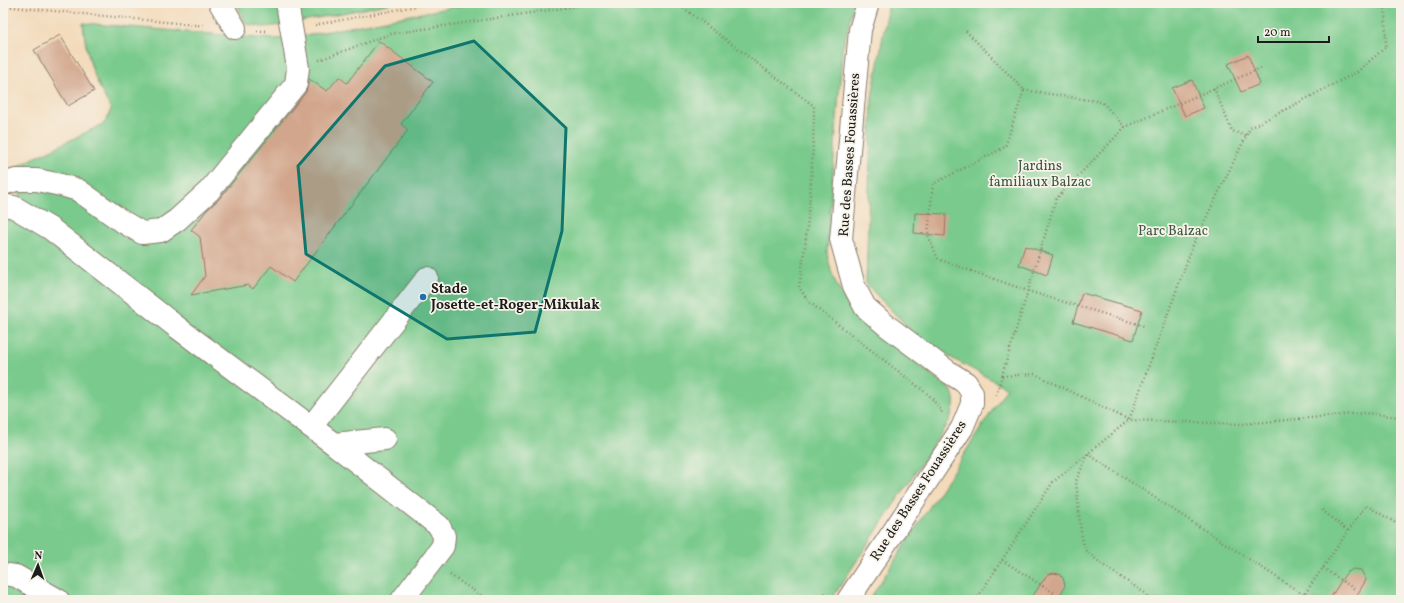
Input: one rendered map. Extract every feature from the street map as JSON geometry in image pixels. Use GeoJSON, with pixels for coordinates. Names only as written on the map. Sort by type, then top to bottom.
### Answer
{"type":"FeatureCollection","features":[{"type":"Feature","properties":{"kind":"street"},"geometry":{"type":"LineString","coordinates":[[220,3],[235,28]]}},
{"type":"Feature","properties":{"kind":"street"},"geometry":{"type":"LineString","coordinates":[[3,184],[16,180],[37,180],[61,184],[78,190],[120,220],[142,233],[161,231],[177,220],[209,191],[296,84],[298,68],[287,3]]}},
{"type":"Feature","properties":{"kind":"street","name":"Rue des Basses Fouassières"},"geometry":{"type":"LineString","coordinates":[[848,600],[962,428],[972,404],[972,393],[966,383],[950,373],[887,326],[865,307],[854,286],[841,239],[860,30],[868,3]]}},
{"type":"Feature","properties":{"kind":"street"},"geometry":{"type":"LineString","coordinates":[[3,205],[14,207],[51,230],[178,328],[334,444],[439,526],[444,536],[443,546],[402,600]]}},
{"type":"Feature","properties":{"kind":"street"},"geometry":{"type":"LineString","coordinates":[[311,427],[427,278]]}},
{"type":"Feature","properties":{"kind":"street"},"geometry":{"type":"LineString","coordinates":[[334,444],[385,439]]}},
{"type":"Feature","properties":{"kind":"street"},"geometry":{"type":"LineString","coordinates":[[3,574],[16,576],[58,600]]}},
{"type":"Feature","properties":{"kind":"path"},"geometry":{"type":"LineString","coordinates":[[298,68],[390,34],[597,3]]}},
{"type":"Feature","properties":{"kind":"path"},"geometry":{"type":"LineString","coordinates":[[1320,3],[1385,8],[1401,5]]}},
{"type":"Feature","properties":{"kind":"path"},"geometry":{"type":"LineString","coordinates":[[976,600],[1053,482],[1130,420],[1193,245],[1250,128],[1357,72],[1386,47],[1385,3]]}},
{"type":"Feature","properties":{"kind":"path"},"geometry":{"type":"LineString","coordinates":[[966,31],[1024,90],[1102,102],[1125,127]]}},
{"type":"Feature","properties":{"kind":"path"},"geometry":{"type":"LineString","coordinates":[[996,397],[1056,199],[1125,127],[1261,68]]}},
{"type":"Feature","properties":{"kind":"path"},"geometry":{"type":"LineString","coordinates":[[1214,88],[1232,131],[1247,136]]}},
{"type":"Feature","properties":{"kind":"path"},"geometry":{"type":"LineString","coordinates":[[1024,90],[1005,147],[933,184],[928,236],[938,259],[1028,291],[1144,326]]}},
{"type":"Feature","properties":{"kind":"path"},"geometry":{"type":"LineString","coordinates":[[1002,376],[1035,374],[1130,420],[1243,424],[1364,413],[1401,417]]}},
{"type":"Feature","properties":{"kind":"path"},"geometry":{"type":"LineString","coordinates":[[1088,454],[1304,595],[1366,505],[1399,525]]}},
{"type":"Feature","properties":{"kind":"path"},"geometry":{"type":"LineString","coordinates":[[1088,454],[1076,481],[1080,533],[1085,550],[1103,565],[1146,594],[1148,600]]}},
{"type":"Feature","properties":{"kind":"path"},"geometry":{"type":"LineString","coordinates":[[1322,510],[1348,531]]}},
{"type":"Feature","properties":{"kind":"path"},"geometry":{"type":"LineString","coordinates":[[1002,560],[1054,594]]}},
{"type":"Feature","properties":{"kind":"path"},"geometry":{"type":"LineString","coordinates":[[430,562],[488,600]]}},
{"type":"Feature","properties":{"kind":"path"},"geometry":{"type":"LineString","coordinates":[[1323,568],[1356,590]]}},
{"type":"Feature","properties":{"kind":"highlighted area"},"geometry":{"type":"Polygon","coordinates":[[[474,41],[566,128],[562,231],[535,332],[447,339],[306,254],[298,166],[385,66],[474,41]]]}},
{"type":"Feature","properties":{"kind":"green space"},"geometry":{"type":"Polygon","coordinates":[[[236,3],[279,3],[282,25],[263,27],[246,24],[236,3]]]}},
{"type":"Feature","properties":{"kind":"green space"},"geometry":{"type":"Polygon","coordinates":[[[294,3],[393,3],[297,22],[294,3]]]}},
{"type":"Feature","properties":{"kind":"green space","name":"Stade Josette-et-Roger-Mikulak"},"geometry":{"type":"Polygon","coordinates":[[[473,3],[854,3],[842,51],[827,253],[831,271],[838,288],[849,305],[863,322],[951,390],[954,401],[949,421],[831,600],[3,600],[3,223],[28,205],[4,173],[105,123],[111,109],[95,78],[86,47],[83,23],[269,39],[293,38],[473,3]]]}},
{"type":"Feature","properties":{"kind":"green space","name":"Parc Balzac"},"geometry":{"type":"Polygon","coordinates":[[[889,3],[1401,3],[1401,600],[869,600],[1007,388],[922,342],[866,284],[872,97],[889,3]]]}},
{"type":"Feature","properties":{"kind":"building"},"geometry":{"type":"Polygon","coordinates":[[[60,35],[94,91],[68,106],[34,50],[60,35]]]}},
{"type":"Feature","properties":{"kind":"building"},"geometry":{"type":"Polygon","coordinates":[[[379,41],[433,82],[401,124],[408,130],[293,282],[271,266],[253,289],[248,285],[191,295],[205,276],[200,237],[191,230],[207,210],[219,199],[306,92],[309,79],[327,91],[339,77],[347,83],[379,41]]]}},
{"type":"Feature","properties":{"kind":"building"},"geometry":{"type":"Polygon","coordinates":[[[1248,55],[1260,84],[1241,92],[1228,64],[1248,55]]]}},
{"type":"Feature","properties":{"kind":"building"},"geometry":{"type":"Polygon","coordinates":[[[1192,80],[1204,108],[1185,116],[1172,88],[1192,80]]]}},
{"type":"Feature","properties":{"kind":"building"},"geometry":{"type":"Polygon","coordinates":[[[915,213],[946,214],[945,236],[914,233],[915,213]]]}},
{"type":"Feature","properties":{"kind":"building"},"geometry":{"type":"Polygon","coordinates":[[[1025,246],[1053,255],[1047,275],[1019,265],[1025,246]]]}},
{"type":"Feature","properties":{"kind":"building"},"geometry":{"type":"Polygon","coordinates":[[[1082,293],[1142,310],[1133,340],[1073,322],[1082,293]]]}},
{"type":"Feature","properties":{"kind":"building"},"geometry":{"type":"Polygon","coordinates":[[[1353,569],[1361,570],[1366,580],[1354,600],[1329,600],[1346,573],[1353,569]]]}},
{"type":"Feature","properties":{"kind":"building"},"geometry":{"type":"Polygon","coordinates":[[[1053,573],[1059,574],[1063,578],[1065,585],[1058,600],[1030,600],[1047,575],[1053,573]]]}},
{"type":"Feature","properties":{"kind":"place","name":"Stade Josette-et-Roger-Mikulak"},"geometry":{"type":"Point","coordinates":[423,297]}},
{"type":"Feature","properties":{"kind":"park label","name":"Jardins familiaux Balzac"},"geometry":{"type":"Point","coordinates":[1040,174]}}]}
